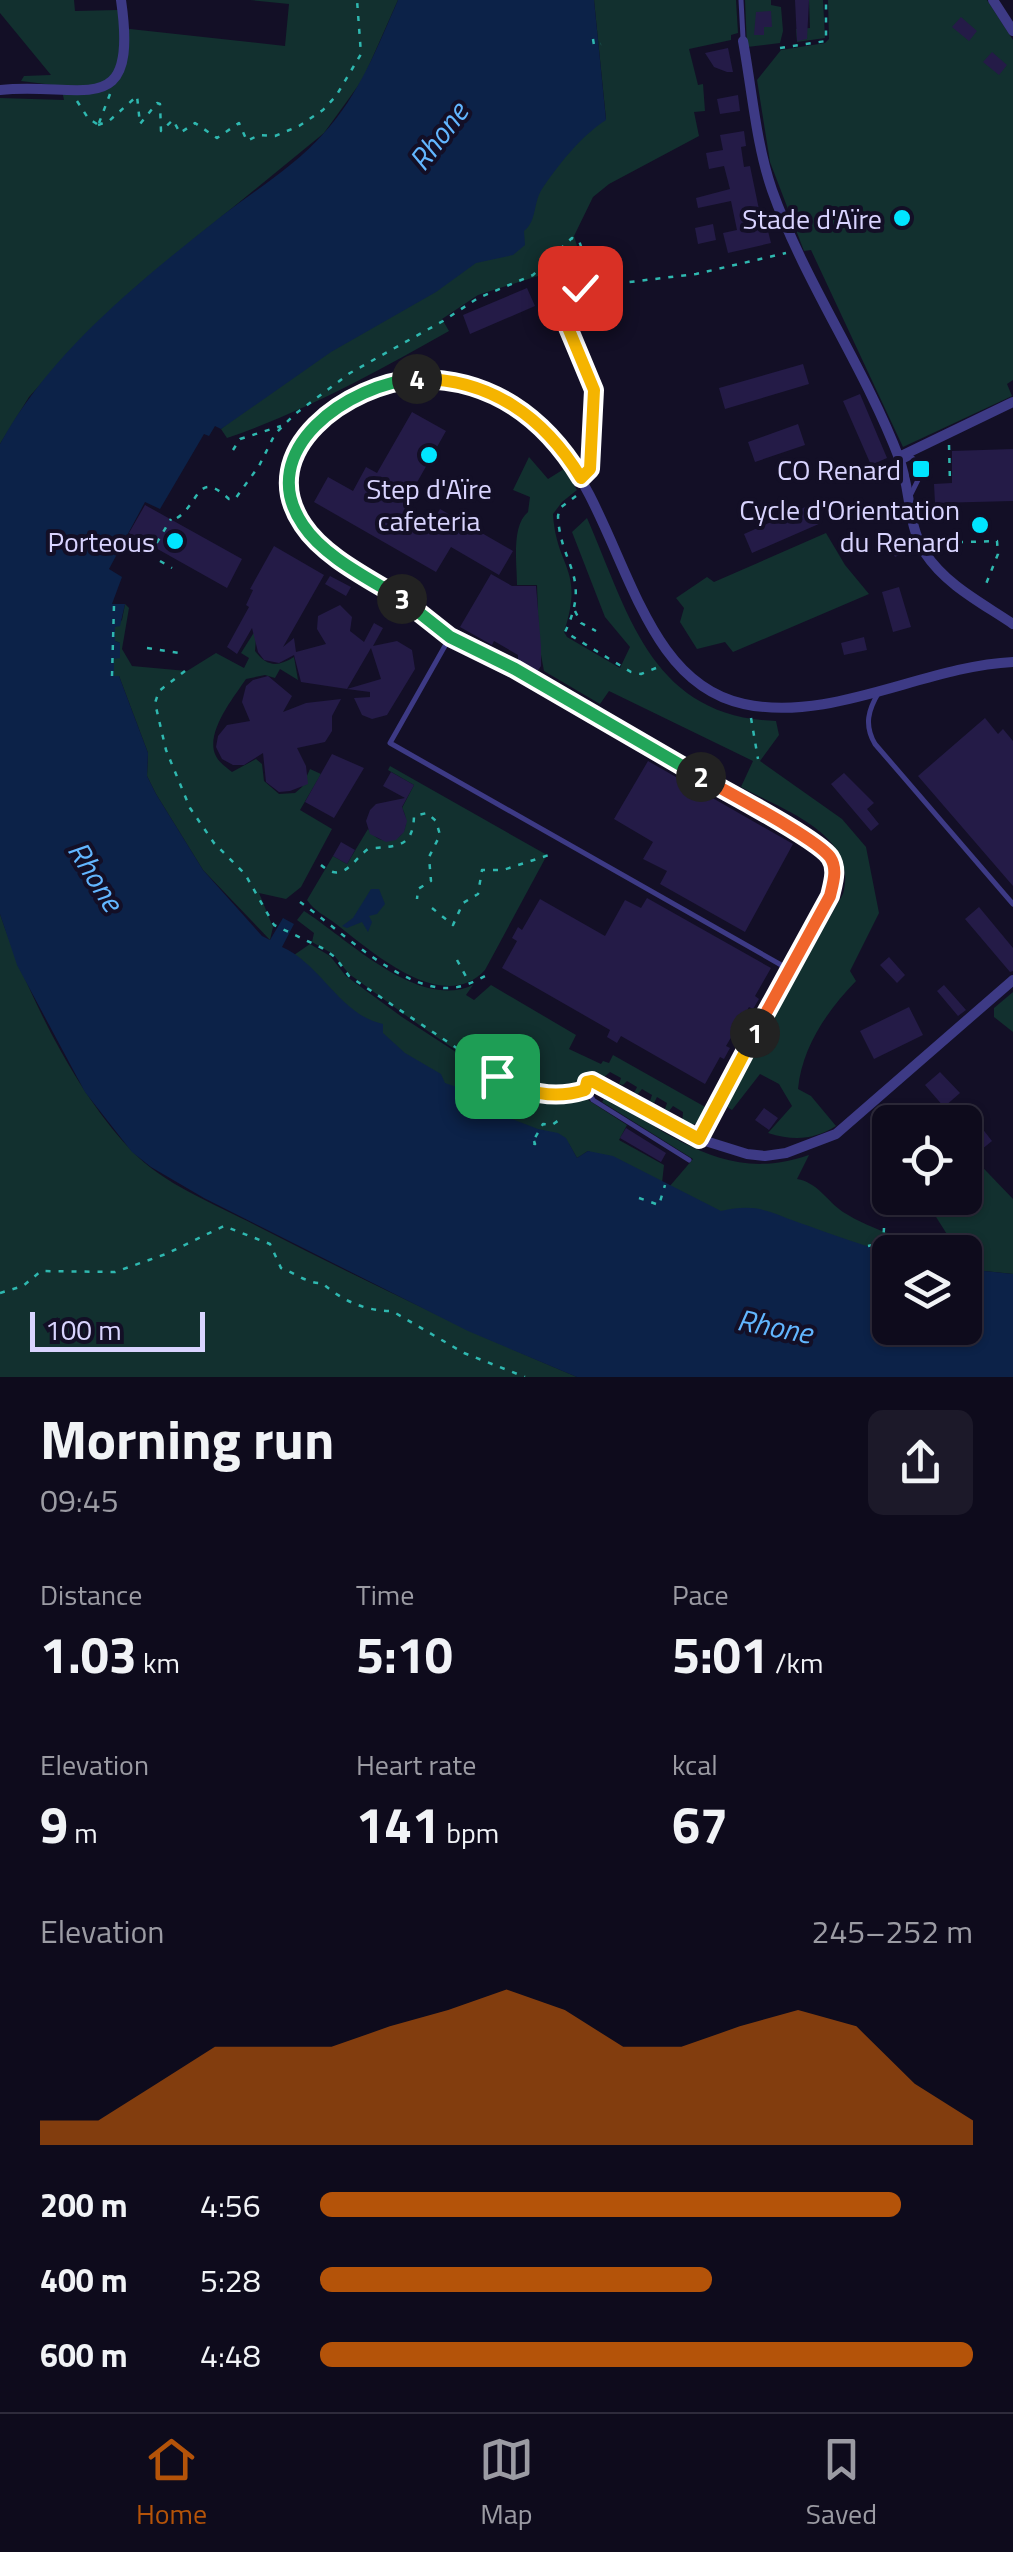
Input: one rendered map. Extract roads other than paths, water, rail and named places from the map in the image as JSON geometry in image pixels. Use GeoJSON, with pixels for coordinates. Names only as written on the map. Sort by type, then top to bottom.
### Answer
{"type":"FeatureCollection","features":[{"type":"Feature","properties":{"kind":"street"},"geometry":{"type":"LineString","coordinates":[[0,90],[88,92],[110,84],[124,58],[121,0]]}},
{"type":"Feature","properties":{"kind":"street"},"geometry":{"type":"LineString","coordinates":[[993,0],[1013,31]]}},
{"type":"Feature","properties":{"kind":"street"},"geometry":{"type":"LineString","coordinates":[[743,41],[767,176],[797,251],[900,460],[916,536],[939,570],[1013,624]]}},
{"type":"Feature","properties":{"kind":"street"},"geometry":{"type":"LineString","coordinates":[[444,380],[483,388],[515,406],[560,446],[581,478],[648,618],[674,659],[700,684],[729,700],[762,706],[804,706],[966,668],[1013,662]]}},
{"type":"Feature","properties":{"kind":"street"},"geometry":{"type":"LineString","coordinates":[[900,460],[1013,402]]}},
{"type":"Feature","properties":{"kind":"street"},"geometry":{"type":"LineString","coordinates":[[699,1139],[765,1156],[786,1154],[836,1134],[1013,980]]}},
{"type":"Feature","properties":{"kind":"lane"},"geometry":{"type":"LineString","coordinates":[[741,0],[743,41]]}},
{"type":"Feature","properties":{"kind":"lane"},"geometry":{"type":"LineString","coordinates":[[444,380],[391,382],[346,401],[309,432],[292,458],[290,475],[291,496],[305,529],[450,637],[548,688],[828,855],[834,879],[830,896],[699,1139],[596,1082],[587,1082],[585,1090],[593,1100],[689,1160]]}},
{"type":"Feature","properties":{"kind":"lane"},"geometry":{"type":"LineString","coordinates":[[900,460],[911,457],[920,464],[920,476],[909,500]]}},
{"type":"Feature","properties":{"kind":"lane"},"geometry":{"type":"LineString","coordinates":[[450,637],[390,743],[790,970]]}},
{"type":"Feature","properties":{"kind":"lane"},"geometry":{"type":"LineString","coordinates":[[880,690],[871,705],[868,724],[876,744],[1013,904]]}},
{"type":"Feature","properties":{"kind":"water","name":"Rhone"},"geometry":{"type":"Polygon","coordinates":[[[398,0],[594,0],[606,120],[579,142],[548,180],[524,231],[525,245],[513,255],[476,263],[436,292],[331,352],[221,429],[215,426],[209,436],[204,434],[160,509],[145,502],[109,569],[122,577],[112,604],[125,604],[120,626],[115,627],[120,658],[114,659],[114,676],[119,676],[148,753],[147,776],[203,870],[262,936],[270,940],[283,918],[294,924],[282,947],[308,965],[355,1011],[383,1024],[383,1033],[405,1053],[441,1074],[445,1083],[460,1088],[494,1112],[558,1133],[566,1138],[577,1158],[588,1151],[613,1156],[721,1211],[765,1210],[872,1247],[872,1345],[982,1345],[982,1271],[1013,1274],[1013,1377],[577,1377],[468,1331],[204,1198],[151,1167],[132,1152],[85,1092],[17,965],[0,914],[0,444],[45,378],[100,319],[313,145],[358,86],[398,0]]]}},
{"type":"Feature","properties":{"kind":"water"},"geometry":{"type":"Polygon","coordinates":[[[371,889],[379,889],[385,904],[377,914],[369,916],[372,922],[368,932],[362,922],[342,926],[353,918],[371,889]]]}},
{"type":"Feature","properties":{"kind":"place","name":"Stade d'Aïre"},"geometry":{"type":"Point","coordinates":[902,218]}},
{"type":"Feature","properties":{"kind":"place","name":"Step d'Aïre cafeteria"},"geometry":{"type":"Point","coordinates":[429,455]}},
{"type":"Feature","properties":{"kind":"place","name":"CO Renard"},"geometry":{"type":"Point","coordinates":[921,469]}},
{"type":"Feature","properties":{"kind":"place","name":"Cycle d'Orientation du Renard"},"geometry":{"type":"Point","coordinates":[980,525]}},
{"type":"Feature","properties":{"kind":"place","name":"Porteous"},"geometry":{"type":"Point","coordinates":[175,541]}}]}
